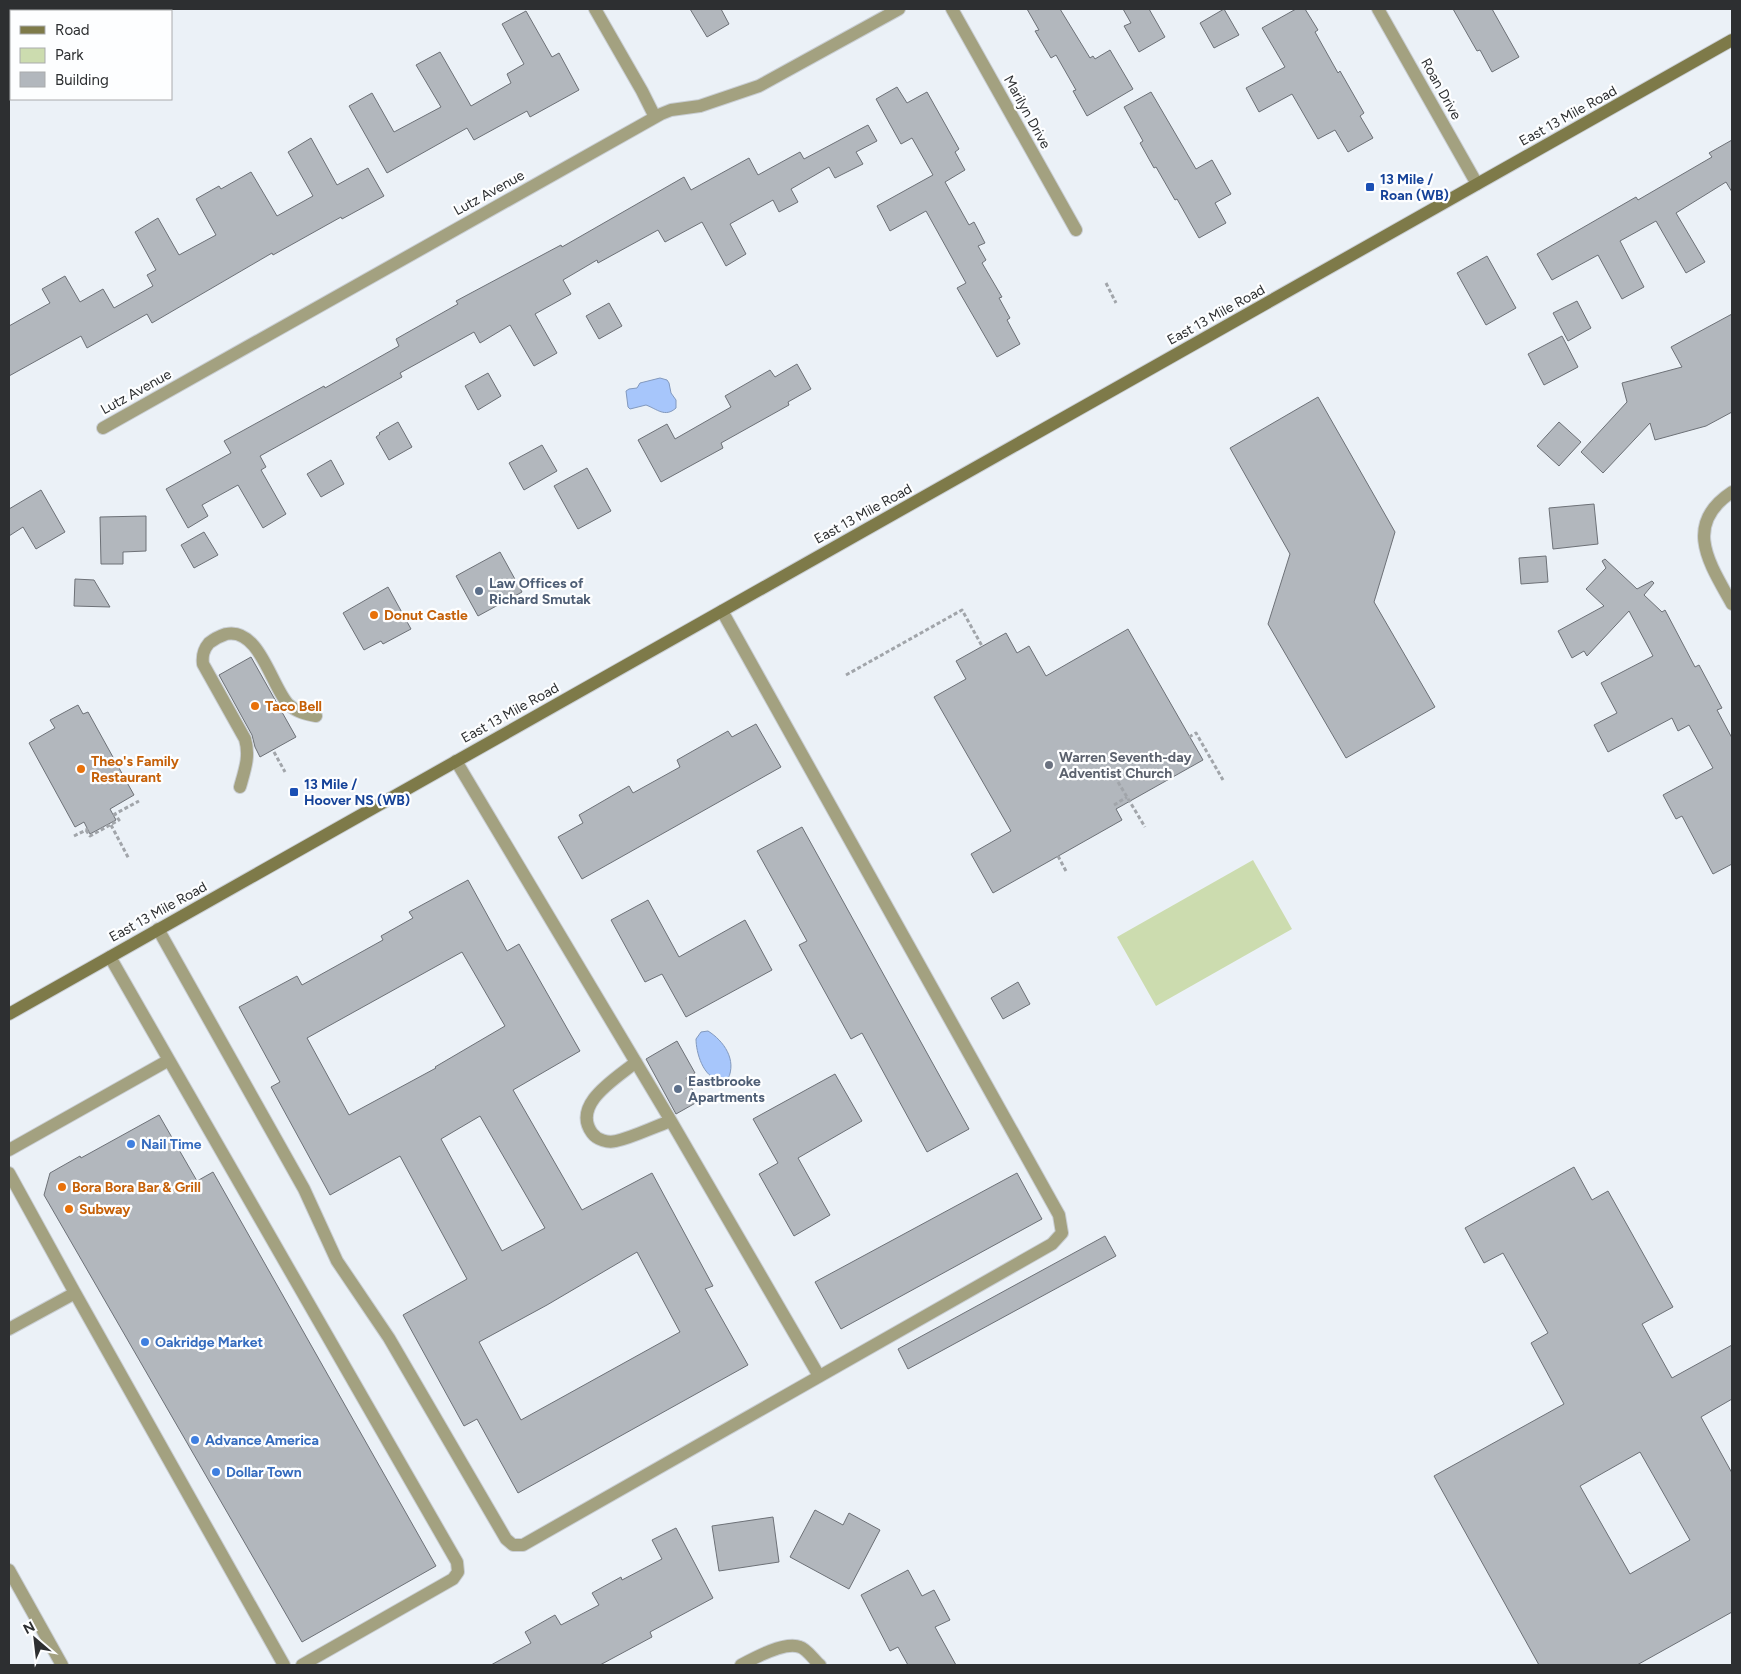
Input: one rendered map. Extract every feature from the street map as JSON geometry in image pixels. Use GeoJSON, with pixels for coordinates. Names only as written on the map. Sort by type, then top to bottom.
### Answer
{"type":"FeatureCollection","features":[{"type":"Feature","properties":{"kind":"main road","name":"East 13 Mile Road"},"geometry":{"type":"LineString","coordinates":[[9,1014],[1732,40]]}},
{"type":"Feature","properties":{"kind":"street"},"geometry":{"type":"LineString","coordinates":[[595,9],[642,90],[655,117]]}},
{"type":"Feature","properties":{"kind":"street","name":"Lutz Avenue"},"geometry":{"type":"LineString","coordinates":[[103,428],[655,117],[671,110],[700,106],[759,86],[899,9]]}},
{"type":"Feature","properties":{"kind":"street","name":"Marilyn Drive"},"geometry":{"type":"LineString","coordinates":[[952,9],[1076,230]]}},
{"type":"Feature","properties":{"kind":"street","name":"Roan Drive"},"geometry":{"type":"LineString","coordinates":[[1378,9],[1477,184]]}},
{"type":"Feature","properties":{"kind":"street"},"geometry":{"type":"LineString","coordinates":[[1732,492],[1716,506],[1704,525],[1704,546],[1714,572],[1732,604]]}},
{"type":"Feature","properties":{"kind":"street"},"geometry":{"type":"LineString","coordinates":[[158,929],[304,1189],[337,1261],[390,1338],[506,1539],[513,1546],[523,1545],[1052,1244],[1062,1233],[1059,1214],[722,611]]}},
{"type":"Feature","properties":{"kind":"street"},"geometry":{"type":"LineString","coordinates":[[240,787],[248,760],[248,750],[245,739],[203,664],[203,653],[211,641],[217,637],[232,633],[239,634],[248,639],[257,650],[288,704],[301,713],[316,716]]}},
{"type":"Feature","properties":{"kind":"street"},"geometry":{"type":"LineString","coordinates":[[456,761],[671,1120],[819,1376]]}},
{"type":"Feature","properties":{"kind":"street"},"geometry":{"type":"LineString","coordinates":[[110,957],[456,1562],[458,1572],[453,1579],[302,1665]]}},
{"type":"Feature","properties":{"kind":"street"},"geometry":{"type":"LineString","coordinates":[[9,1150],[170,1060]]}},
{"type":"Feature","properties":{"kind":"street"},"geometry":{"type":"LineString","coordinates":[[636,1062],[593,1098],[587,1109],[586,1120],[592,1134],[602,1141],[615,1141],[671,1120]]}},
{"type":"Feature","properties":{"kind":"street"},"geometry":{"type":"LineString","coordinates":[[9,1173],[284,1665]]}},
{"type":"Feature","properties":{"kind":"street"},"geometry":{"type":"LineString","coordinates":[[9,1329],[75,1293]]}},
{"type":"Feature","properties":{"kind":"street"},"geometry":{"type":"LineString","coordinates":[[9,1570],[62,1665]]}},
{"type":"Feature","properties":{"kind":"street"},"geometry":{"type":"LineString","coordinates":[[741,1665],[757,1656],[790,1645],[801,1647],[820,1665]]}},
{"type":"Feature","properties":{"kind":"path"},"geometry":{"type":"LineString","coordinates":[[1106,284],[1116,303]]}},
{"type":"Feature","properties":{"kind":"path"},"geometry":{"type":"LineString","coordinates":[[846,675],[962,610],[982,646]]}},
{"type":"Feature","properties":{"kind":"path"},"geometry":{"type":"LineString","coordinates":[[1189,737],[1196,733],[1223,780]]}},
{"type":"Feature","properties":{"kind":"path"},"geometry":{"type":"LineString","coordinates":[[274,752],[285,772]]}},
{"type":"Feature","properties":{"kind":"path"},"geometry":{"type":"LineString","coordinates":[[1118,782],[1144,827]]}},
{"type":"Feature","properties":{"kind":"path"},"geometry":{"type":"LineString","coordinates":[[1114,804],[1127,797]]}},
{"type":"Feature","properties":{"kind":"path"},"geometry":{"type":"LineString","coordinates":[[74,836],[87,830],[90,836],[119,820],[114,815],[139,801]]}},
{"type":"Feature","properties":{"kind":"path"},"geometry":{"type":"LineString","coordinates":[[110,825],[129,859]]}},
{"type":"Feature","properties":{"kind":"path"},"geometry":{"type":"LineString","coordinates":[[1058,856],[1067,873]]}},
{"type":"Feature","properties":{"kind":"green space"},"geometry":{"type":"Polygon","coordinates":[[[1253,860],[1292,929],[1156,1006],[1117,937],[1253,860]]]}},
{"type":"Feature","properties":{"kind":"water"},"geometry":{"type":"Polygon","coordinates":[[[660,378],[667,380],[669,383],[671,393],[676,400],[676,408],[665,412],[646,405],[630,409],[628,407],[626,391],[637,388],[640,383],[660,378]]]}},
{"type":"Feature","properties":{"kind":"water"},"geometry":{"type":"Polygon","coordinates":[[[708,1031],[724,1046],[730,1058],[731,1065],[728,1079],[720,1080],[714,1078],[709,1075],[702,1064],[697,1051],[696,1039],[701,1032],[708,1031]]]}},
{"type":"Feature","properties":{"kind":"building"},"geometry":{"type":"Polygon","coordinates":[[[690,9],[721,9],[729,24],[707,37],[690,9]]]}},
{"type":"Feature","properties":{"kind":"building"},"geometry":{"type":"Polygon","coordinates":[[[1027,9],[1060,9],[1090,58],[1093,56],[1095,59],[1110,50],[1133,89],[1087,116],[1073,91],[1076,90],[1056,55],[1051,58],[1035,31],[1039,30],[1027,9]]]}},
{"type":"Feature","properties":{"kind":"building"},"geometry":{"type":"Polygon","coordinates":[[[1123,9],[1149,9],[1165,37],[1139,52],[1124,26],[1131,23],[1123,9]]]}},
{"type":"Feature","properties":{"kind":"building"},"geometry":{"type":"Polygon","coordinates":[[[1224,9],[1239,35],[1214,48],[1200,23],[1224,9]]]}},
{"type":"Feature","properties":{"kind":"building"},"geometry":{"type":"Polygon","coordinates":[[[1296,9],[1305,9],[1318,30],[1315,32],[1338,73],[1340,71],[1364,113],[1360,116],[1373,138],[1348,152],[1335,130],[1318,139],[1292,94],[1259,112],[1246,88],[1285,67],[1262,28],[1296,9]]]}},
{"type":"Feature","properties":{"kind":"building"},"geometry":{"type":"Polygon","coordinates":[[[1453,9],[1492,9],[1519,57],[1492,72],[1480,50],[1477,51],[1453,9]]]}},
{"type":"Feature","properties":{"kind":"building"},"geometry":{"type":"Polygon","coordinates":[[[526,11],[552,57],[559,53],[579,90],[530,117],[527,111],[474,140],[467,128],[387,173],[349,106],[372,93],[394,132],[441,107],[416,65],[440,52],[471,106],[511,83],[507,74],[524,64],[502,24],[526,11]]]}},
{"type":"Feature","properties":{"kind":"building"},"geometry":{"type":"Polygon","coordinates":[[[897,87],[907,103],[927,92],[959,149],[955,152],[965,170],[945,182],[969,225],[974,222],[985,243],[978,246],[986,260],[982,263],[1002,297],[999,298],[1010,318],[1007,320],[1020,344],[997,357],[957,288],[966,283],[926,211],[890,231],[877,206],[933,175],[912,138],[901,144],[876,99],[897,87]]]}},
{"type":"Feature","properties":{"kind":"building"},"geometry":{"type":"Polygon","coordinates":[[[1151,92],[1196,169],[1212,160],[1231,194],[1215,203],[1226,223],[1199,238],[1177,199],[1175,200],[1156,167],[1154,168],[1140,143],[1143,141],[1124,107],[1151,92]]]}},
{"type":"Feature","properties":{"kind":"building"},"geometry":{"type":"Polygon","coordinates":[[[868,125],[877,141],[856,152],[863,164],[835,178],[829,167],[791,189],[798,202],[779,212],[773,200],[730,224],[746,254],[726,266],[702,222],[665,242],[658,230],[598,263],[597,260],[563,280],[571,294],[535,314],[557,353],[534,366],[510,325],[480,343],[474,332],[400,373],[402,377],[260,456],[266,467],[261,470],[286,514],[263,528],[238,485],[202,505],[208,516],[188,528],[166,489],[231,453],[224,441],[324,386],[325,388],[399,346],[396,339],[458,304],[456,301],[561,245],[562,247],[684,177],[691,190],[749,158],[758,175],[800,152],[804,159],[868,125]]]}},
{"type":"Feature","properties":{"kind":"building"},"geometry":{"type":"Polygon","coordinates":[[[311,138],[337,185],[368,168],[384,196],[342,219],[341,217],[273,255],[272,253],[152,323],[147,314],[87,348],[81,336],[9,376],[9,326],[50,303],[42,289],[65,276],[80,302],[103,289],[114,308],[153,286],[147,275],[156,270],[135,232],[158,218],[179,255],[216,235],[196,199],[219,186],[221,189],[251,172],[277,216],[313,196],[288,152],[311,138]]]}},
{"type":"Feature","properties":{"kind":"building"},"geometry":{"type":"Polygon","coordinates":[[[1732,140],[1732,192],[1726,182],[1676,213],[1705,262],[1686,273],[1656,221],[1620,241],[1644,287],[1622,299],[1598,255],[1552,280],[1537,254],[1636,197],[1638,200],[1712,157],[1709,153],[1732,140]]]}},
{"type":"Feature","properties":{"kind":"building"},"geometry":{"type":"Polygon","coordinates":[[[1487,256],[1516,308],[1486,325],[1457,273],[1487,256]]]}},
{"type":"Feature","properties":{"kind":"building"},"geometry":{"type":"Polygon","coordinates":[[[1577,301],[1591,328],[1568,341],[1553,313],[1577,301]]]}},
{"type":"Feature","properties":{"kind":"building"},"geometry":{"type":"Polygon","coordinates":[[[609,303],[622,326],[599,339],[586,316],[609,303]]]}},
{"type":"Feature","properties":{"kind":"building"},"geometry":{"type":"Polygon","coordinates":[[[1732,314],[1732,412],[1706,426],[1655,440],[1650,423],[1603,473],[1581,452],[1627,402],[1622,383],[1682,367],[1671,347],[1732,314]]]}},
{"type":"Feature","properties":{"kind":"building"},"geometry":{"type":"Polygon","coordinates":[[[1562,336],[1578,367],[1544,385],[1528,354],[1562,336]]]}},
{"type":"Feature","properties":{"kind":"building"},"geometry":{"type":"Polygon","coordinates":[[[797,364],[811,389],[788,402],[789,405],[721,443],[723,448],[661,482],[638,440],[667,424],[675,439],[731,407],[725,396],[770,370],[775,377],[797,364]]]}},
{"type":"Feature","properties":{"kind":"building"},"geometry":{"type":"Polygon","coordinates":[[[488,373],[501,396],[478,410],[465,386],[488,373]]]}},
{"type":"Feature","properties":{"kind":"building"},"geometry":{"type":"Polygon","coordinates":[[[1318,397],[1395,532],[1374,602],[1435,707],[1346,758],[1268,624],[1290,554],[1230,448],[1318,397]]]}},
{"type":"Feature","properties":{"kind":"building"},"geometry":{"type":"Polygon","coordinates":[[[398,422],[412,447],[389,460],[376,437],[379,433],[398,422]]]}},
{"type":"Feature","properties":{"kind":"building"},"geometry":{"type":"Polygon","coordinates":[[[1559,422],[1581,442],[1559,466],[1537,446],[1559,422]]]}},
{"type":"Feature","properties":{"kind":"building"},"geometry":{"type":"Polygon","coordinates":[[[542,445],[557,471],[524,490],[509,463],[542,445]]]}},
{"type":"Feature","properties":{"kind":"building"},"geometry":{"type":"Polygon","coordinates":[[[331,460],[344,484],[321,497],[307,474],[331,460]]]}},
{"type":"Feature","properties":{"kind":"building"},"geometry":{"type":"Polygon","coordinates":[[[587,468],[611,511],[578,529],[554,486],[587,468]]]}},
{"type":"Feature","properties":{"kind":"building"},"geometry":{"type":"Polygon","coordinates":[[[41,490],[65,532],[36,549],[23,527],[9,536],[9,509],[41,490]]]}},
{"type":"Feature","properties":{"kind":"building"},"geometry":{"type":"Polygon","coordinates":[[[1594,504],[1598,544],[1553,549],[1549,508],[1594,504]]]}},
{"type":"Feature","properties":{"kind":"building"},"geometry":{"type":"Polygon","coordinates":[[[146,516],[146,551],[123,552],[123,564],[101,564],[100,517],[146,516]]]}},
{"type":"Feature","properties":{"kind":"building"},"geometry":{"type":"Polygon","coordinates":[[[204,532],[218,555],[194,568],[181,545],[204,532]]]}},
{"type":"Feature","properties":{"kind":"building"},"geometry":{"type":"Polygon","coordinates":[[[500,552],[522,592],[478,616],[456,576],[500,552]]]}},
{"type":"Feature","properties":{"kind":"building"},"geometry":{"type":"Polygon","coordinates":[[[1546,556],[1548,582],[1521,584],[1519,558],[1546,556]]]}},
{"type":"Feature","properties":{"kind":"building"},"geometry":{"type":"Polygon","coordinates":[[[1605,559],[1637,589],[1652,581],[1654,583],[1644,595],[1662,612],[1665,610],[1695,667],[1699,665],[1722,708],[1717,710],[1732,738],[1732,864],[1713,874],[1682,816],[1676,819],[1663,795],[1713,768],[1689,725],[1678,731],[1672,718],[1608,752],[1594,725],[1617,713],[1601,683],[1653,656],[1629,611],[1587,656],[1584,651],[1572,658],[1558,631],[1604,606],[1586,589],[1606,568],[1602,561],[1605,559]]]}},
{"type":"Feature","properties":{"kind":"building"},"geometry":{"type":"Polygon","coordinates":[[[75,579],[94,580],[110,607],[74,606],[75,579]]]}},
{"type":"Feature","properties":{"kind":"building","name":"Donut Castle"},"geometry":{"type":"Polygon","coordinates":[[[388,587],[411,629],[383,644],[381,641],[364,650],[343,613],[388,587]]]}},
{"type":"Feature","properties":{"kind":"building","name":"Warren Seventh-day Adventist Church"},"geometry":{"type":"Polygon","coordinates":[[[1128,629],[1203,760],[1116,809],[1122,820],[993,893],[971,854],[1011,831],[934,697],[966,679],[956,661],[1006,633],[1017,653],[1029,646],[1046,676],[1128,629]]]}},
{"type":"Feature","properties":{"kind":"building","name":"Taco Bell"},"geometry":{"type":"Polygon","coordinates":[[[251,657],[296,737],[260,757],[252,735],[219,675],[251,657]]]}},
{"type":"Feature","properties":{"kind":"building","name":"Theo's Family Restaurant"},"geometry":{"type":"Polygon","coordinates":[[[78,705],[83,714],[88,712],[134,795],[110,809],[116,820],[90,834],[84,822],[75,827],[29,743],[55,728],[50,720],[78,705]]]}},
{"type":"Feature","properties":{"kind":"building"},"geometry":{"type":"Polygon","coordinates":[[[756,724],[781,767],[582,879],[558,837],[583,823],[579,815],[629,786],[633,793],[680,767],[677,760],[728,731],[732,737],[756,724]]]}},
{"type":"Feature","properties":{"kind":"building"},"geometry":{"type":"Polygon","coordinates":[[[802,827],[969,1129],[927,1152],[862,1033],[851,1039],[799,945],[807,941],[757,851],[802,827]]]}},
{"type":"Feature","properties":{"kind":"building"},"geometry":{"type":"Polygon","coordinates":[[[468,880],[507,951],[519,944],[580,1051],[513,1090],[582,1210],[652,1173],[713,1286],[705,1289],[748,1365],[518,1493],[477,1419],[464,1426],[403,1315],[467,1279],[400,1156],[330,1195],[271,1087],[280,1082],[239,1007],[297,976],[302,985],[383,940],[381,936],[413,918],[409,912],[468,880]],[[462,952],[307,1038],[349,1115],[436,1068],[505,1026],[462,952]],[[480,1116],[441,1139],[502,1251],[545,1228],[480,1116]],[[637,1252],[547,1305],[479,1342],[521,1420],[680,1332],[637,1252]]]}},
{"type":"Feature","properties":{"kind":"building"},"geometry":{"type":"Polygon","coordinates":[[[648,900],[679,957],[745,920],[772,970],[686,1017],[662,974],[645,982],[611,920],[648,900]]]}},
{"type":"Feature","properties":{"kind":"building"},"geometry":{"type":"Polygon","coordinates":[[[1018,982],[1030,1004],[1003,1019],[991,998],[1018,982]]]}},
{"type":"Feature","properties":{"kind":"building","name":"Eastbrooke Apartments"},"geometry":{"type":"Polygon","coordinates":[[[677,1041],[695,1073],[686,1078],[699,1101],[676,1114],[646,1059],[677,1041]]]}},
{"type":"Feature","properties":{"kind":"building"},"geometry":{"type":"Polygon","coordinates":[[[835,1074],[862,1121],[798,1158],[830,1215],[794,1236],[759,1174],[778,1163],[753,1119],[835,1074]]]}},
{"type":"Feature","properties":{"kind":"building"},"geometry":{"type":"Polygon","coordinates":[[[159,1115],[197,1181],[213,1172],[436,1566],[302,1642],[44,1195],[50,1173],[159,1115]]]}},
{"type":"Feature","properties":{"kind":"building"},"geometry":{"type":"Polygon","coordinates":[[[1574,1167],[1592,1200],[1608,1191],[1673,1307],[1642,1324],[1672,1378],[1732,1345],[1732,1399],[1701,1417],[1732,1473],[1732,1612],[1637,1665],[1539,1665],[1434,1476],[1564,1404],[1531,1343],[1548,1333],[1503,1253],[1484,1263],[1465,1228],[1574,1167]],[[1640,1452],[1580,1486],[1630,1574],[1690,1540],[1640,1452]]]}},
{"type":"Feature","properties":{"kind":"building"},"geometry":{"type":"Polygon","coordinates":[[[1017,1173],[1042,1219],[841,1329],[815,1282],[1017,1173]]]}},
{"type":"Feature","properties":{"kind":"building"},"geometry":{"type":"Polygon","coordinates":[[[1105,1236],[1116,1256],[908,1369],[898,1349],[1105,1236]]]}},
{"type":"Feature","properties":{"kind":"building"},"geometry":{"type":"Polygon","coordinates":[[[815,1510],[843,1525],[849,1513],[880,1530],[849,1589],[790,1557],[815,1510]]]}},
{"type":"Feature","properties":{"kind":"building"},"geometry":{"type":"Polygon","coordinates":[[[773,1517],[779,1562],[719,1571],[712,1526],[773,1517]]]}},
{"type":"Feature","properties":{"kind":"building"},"geometry":{"type":"Polygon","coordinates":[[[676,1528],[713,1598],[650,1632],[652,1637],[600,1665],[491,1665],[531,1643],[525,1632],[555,1615],[561,1625],[599,1605],[592,1593],[621,1577],[622,1580],[662,1559],[652,1540],[676,1528]]]}},
{"type":"Feature","properties":{"kind":"building"},"geometry":{"type":"Polygon","coordinates":[[[908,1570],[922,1596],[934,1590],[950,1620],[935,1627],[956,1665],[908,1665],[898,1647],[890,1651],[861,1595],[908,1570]]]}},
{"type":"Feature","properties":{"kind":"place","name":"13 Mile / Roan (WB)"},"geometry":{"type":"Point","coordinates":[1370,187]}},
{"type":"Feature","properties":{"kind":"place","name":"Law Offices of Richard Smutak"},"geometry":{"type":"Point","coordinates":[479,591]}},
{"type":"Feature","properties":{"kind":"place","name":"Donut Castle"},"geometry":{"type":"Point","coordinates":[374,615]}},
{"type":"Feature","properties":{"kind":"place","name":"Taco Bell"},"geometry":{"type":"Point","coordinates":[255,706]}},
{"type":"Feature","properties":{"kind":"place","name":"Warren Seventh-day Adventist Church"},"geometry":{"type":"Point","coordinates":[1049,765]}},
{"type":"Feature","properties":{"kind":"place","name":"Theo's Family Restaurant"},"geometry":{"type":"Point","coordinates":[81,769]}},
{"type":"Feature","properties":{"kind":"place","name":"13 Mile / Hoover NS (WB)"},"geometry":{"type":"Point","coordinates":[294,792]}},
{"type":"Feature","properties":{"kind":"place","name":"Eastbrooke Apartments"},"geometry":{"type":"Point","coordinates":[678,1089]}},
{"type":"Feature","properties":{"kind":"place","name":"Nail Time"},"geometry":{"type":"Point","coordinates":[131,1144]}},
{"type":"Feature","properties":{"kind":"place","name":"Bora Bora Bar & Grill"},"geometry":{"type":"Point","coordinates":[62,1187]}},
{"type":"Feature","properties":{"kind":"place","name":"Subway"},"geometry":{"type":"Point","coordinates":[69,1209]}},
{"type":"Feature","properties":{"kind":"place","name":"Oakridge Market"},"geometry":{"type":"Point","coordinates":[145,1342]}},
{"type":"Feature","properties":{"kind":"place","name":"Advance America"},"geometry":{"type":"Point","coordinates":[195,1440]}},
{"type":"Feature","properties":{"kind":"place","name":"Dollar Town"},"geometry":{"type":"Point","coordinates":[216,1472]}}]}
